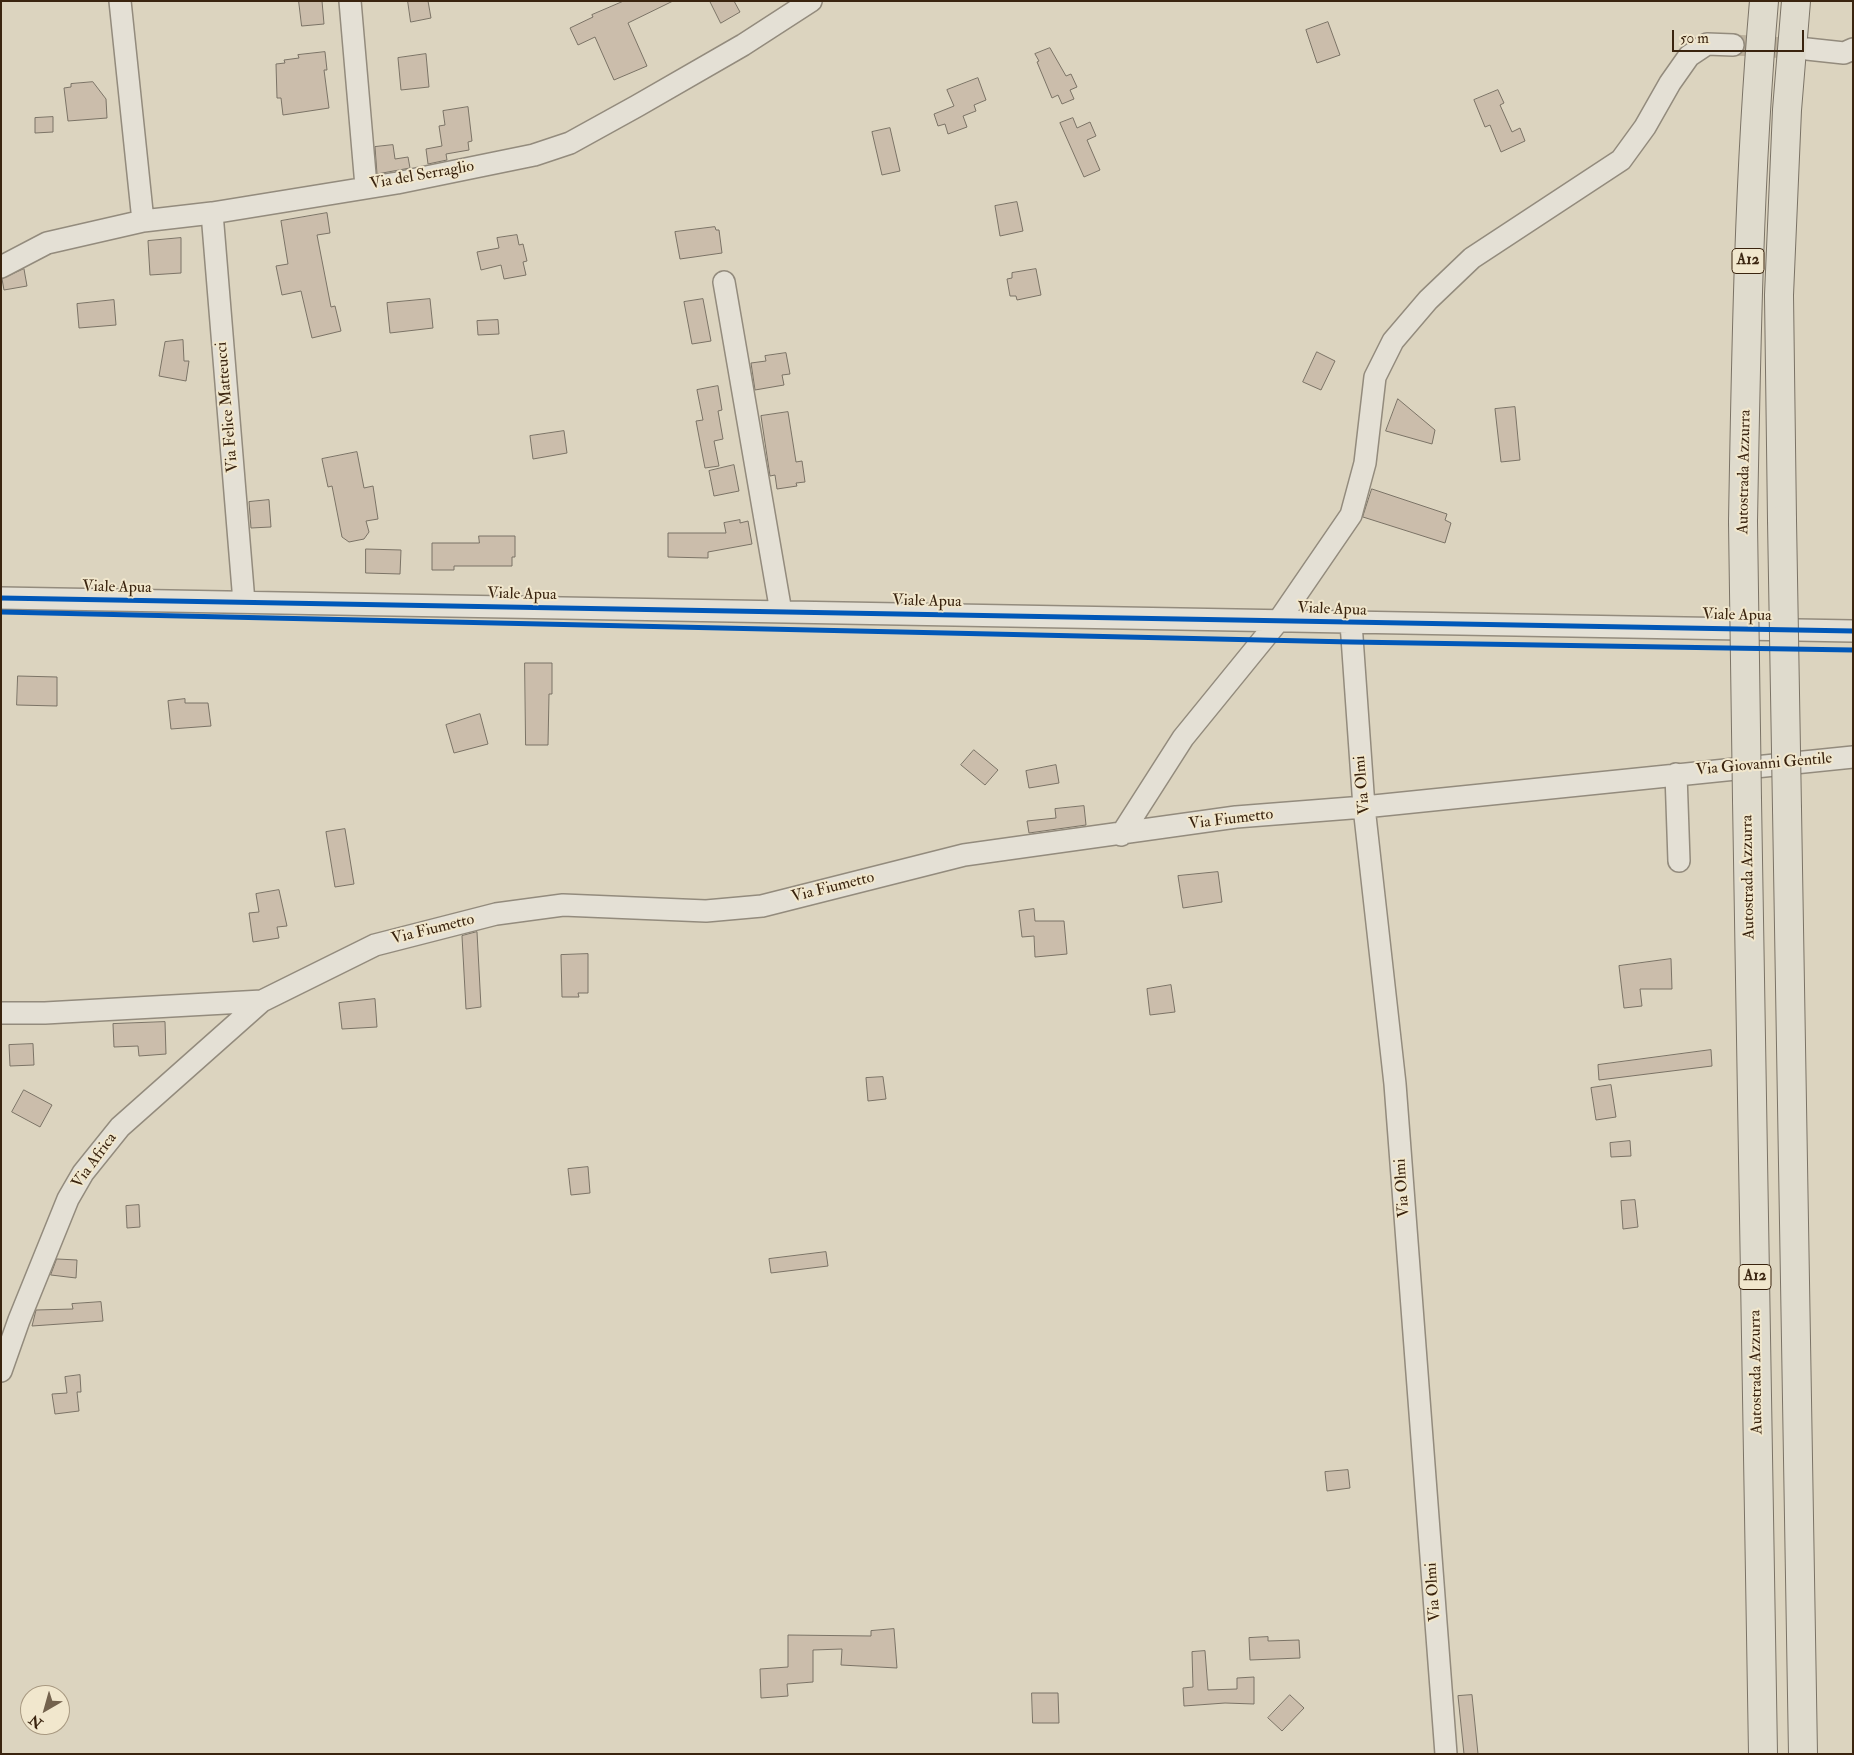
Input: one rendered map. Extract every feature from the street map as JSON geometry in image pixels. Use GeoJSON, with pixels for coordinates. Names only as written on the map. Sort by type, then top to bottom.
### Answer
{"type":"FeatureCollection","features":[{"type":"Feature","properties":{"kind":"highway","name":"Autostrada Azzurra"},"geometry":{"type":"LineString","coordinates":[[1763,1754],[1743,522],[1749,236],[1755,100],[1764,1]]}},
{"type":"Feature","properties":{"kind":"highway","name":"A12"},"geometry":{"type":"LineString","coordinates":[[1796,1],[1787,110],[1779,295],[1802,1754]]}},
{"type":"Feature","properties":{"kind":"street"},"geometry":{"type":"LineString","coordinates":[[120,1],[143,221]]}},
{"type":"Feature","properties":{"kind":"street"},"geometry":{"type":"LineString","coordinates":[[350,1],[366,186]]}},
{"type":"Feature","properties":{"kind":"street","name":"Via del Serraglio"},"geometry":{"type":"LineString","coordinates":[[1,267],[48,243],[143,221],[212,212],[397,182],[534,155],[570,143],[743,45],[811,1]]}},
{"type":"Feature","properties":{"kind":"street"},"geometry":{"type":"LineString","coordinates":[[1120,835],[1183,738],[1279,620],[1351,516],[1365,463],[1375,377],[1393,342],[1428,300],[1472,258],[1621,160],[1645,127],[1670,83],[1689,56],[1707,44],[1733,45]]}},
{"type":"Feature","properties":{"kind":"street"},"geometry":{"type":"LineString","coordinates":[[1807,49],[1844,53],[1853,49]]}},
{"type":"Feature","properties":{"kind":"street","name":"Via Felice Matteucci"},"geometry":{"type":"LineString","coordinates":[[212,212],[244,602]]}},
{"type":"Feature","properties":{"kind":"street"},"geometry":{"type":"LineString","coordinates":[[724,282],[781,612]]}},
{"type":"Feature","properties":{"kind":"street","name":"Viale Apua"},"geometry":{"type":"LineString","coordinates":[[1,598],[1853,631]]}},
{"type":"Feature","properties":{"kind":"street","name":"Via Olmi"},"geometry":{"type":"LineString","coordinates":[[1351,623],[1364,807],[1396,1084],[1446,1754]]}},
{"type":"Feature","properties":{"kind":"street","name":"Via Giovanni Gentile"},"geometry":{"type":"LineString","coordinates":[[1676,774],[1853,757]]}},
{"type":"Feature","properties":{"kind":"street"},"geometry":{"type":"LineString","coordinates":[[1676,774],[1679,861]]}},
{"type":"Feature","properties":{"kind":"street","name":"Via Fiumetto"},"geometry":{"type":"LineString","coordinates":[[1,1013],[45,1013],[262,1001],[375,945],[496,914],[563,905],[706,911],[762,906],[964,855],[1120,835],[1236,817],[1364,807],[1676,774]]}},
{"type":"Feature","properties":{"kind":"street","name":"Via Africa"},"geometry":{"type":"LineString","coordinates":[[1,1372],[19,1320],[68,1199],[84,1173],[120,1127],[262,1001]]}},
{"type":"Feature","properties":{"kind":"building"},"geometry":{"type":"Polygon","coordinates":[[[299,1],[322,1],[324,24],[302,26],[299,1]]]}},
{"type":"Feature","properties":{"kind":"building"},"geometry":{"type":"Polygon","coordinates":[[[408,1],[428,1],[431,18],[411,22],[408,1]]]}},
{"type":"Feature","properties":{"kind":"building"},"geometry":{"type":"Polygon","coordinates":[[[624,1],[673,1],[628,23],[647,66],[614,80],[595,37],[578,45],[570,28],[593,17],[592,15],[624,1]]]}},
{"type":"Feature","properties":{"kind":"building"},"geometry":{"type":"Polygon","coordinates":[[[710,1],[734,1],[740,12],[721,23],[710,1]]]}},
{"type":"Feature","properties":{"kind":"building"},"geometry":{"type":"Polygon","coordinates":[[[1328,22],[1340,55],[1317,63],[1306,30],[1328,22]]]}},
{"type":"Feature","properties":{"kind":"building"},"geometry":{"type":"Polygon","coordinates":[[[1050,48],[1066,76],[1071,74],[1077,87],[1070,90],[1074,99],[1062,104],[1058,95],[1052,98],[1035,54],[1050,48]]]}},
{"type":"Feature","properties":{"kind":"building"},"geometry":{"type":"Polygon","coordinates":[[[325,52],[327,70],[324,70],[329,108],[283,115],[281,98],[277,98],[276,64],[285,63],[284,60],[299,58],[298,55],[325,52]]]}},
{"type":"Feature","properties":{"kind":"building"},"geometry":{"type":"Polygon","coordinates":[[[426,54],[429,87],[401,90],[398,58],[426,54]]]}},
{"type":"Feature","properties":{"kind":"building"},"geometry":{"type":"Polygon","coordinates":[[[978,78],[986,100],[974,105],[976,111],[963,116],[967,127],[948,134],[945,124],[938,126],[934,114],[954,106],[947,90],[978,78]]]}},
{"type":"Feature","properties":{"kind":"building"},"geometry":{"type":"Polygon","coordinates":[[[93,82],[106,99],[107,118],[68,121],[64,88],[71,87],[71,84],[93,82]]]}},
{"type":"Feature","properties":{"kind":"building"},"geometry":{"type":"Polygon","coordinates":[[[1498,90],[1504,103],[1500,105],[1512,132],[1520,128],[1525,141],[1501,152],[1490,125],[1485,127],[1474,100],[1498,90]]]}},
{"type":"Feature","properties":{"kind":"building"},"geometry":{"type":"Polygon","coordinates":[[[468,107],[472,141],[468,142],[469,150],[446,154],[447,160],[428,164],[426,149],[442,146],[439,126],[445,125],[443,111],[468,107]]]}},
{"type":"Feature","properties":{"kind":"building"},"geometry":{"type":"Polygon","coordinates":[[[53,117],[53,132],[35,133],[35,118],[53,117]]]}},
{"type":"Feature","properties":{"kind":"building"},"geometry":{"type":"Polygon","coordinates":[[[1073,118],[1077,128],[1090,122],[1096,136],[1087,140],[1100,170],[1084,177],[1060,123],[1073,118]]]}},
{"type":"Feature","properties":{"kind":"building"},"geometry":{"type":"Polygon","coordinates":[[[890,128],[900,171],[882,175],[872,132],[890,128]]]}},
{"type":"Feature","properties":{"kind":"building"},"geometry":{"type":"Polygon","coordinates":[[[393,145],[395,159],[408,157],[410,168],[377,174],[375,147],[393,145]]]}},
{"type":"Feature","properties":{"kind":"building"},"geometry":{"type":"Polygon","coordinates":[[[1017,202],[1023,231],[1000,236],[995,206],[1017,202]]]}},
{"type":"Feature","properties":{"kind":"building"},"geometry":{"type":"Polygon","coordinates":[[[327,213],[330,233],[317,235],[331,307],[335,306],[341,331],[312,338],[301,291],[282,295],[276,266],[288,264],[281,221],[327,213]]]}},
{"type":"Feature","properties":{"kind":"building"},"geometry":{"type":"Polygon","coordinates":[[[715,227],[716,230],[719,230],[722,253],[680,259],[675,232],[715,227]]]}},
{"type":"Feature","properties":{"kind":"building"},"geometry":{"type":"Polygon","coordinates":[[[517,235],[519,245],[523,244],[527,261],[523,262],[526,275],[504,279],[501,265],[481,270],[477,252],[499,248],[497,238],[517,235]]]}},
{"type":"Feature","properties":{"kind":"building"},"geometry":{"type":"Polygon","coordinates":[[[181,238],[181,273],[150,275],[148,241],[181,238]]]}},
{"type":"Feature","properties":{"kind":"building"},"geometry":{"type":"Polygon","coordinates":[[[24,269],[27,286],[4,290],[2,279],[24,269]]]}},
{"type":"Feature","properties":{"kind":"building"},"geometry":{"type":"Polygon","coordinates":[[[1036,269],[1041,295],[1017,300],[1016,296],[1010,296],[1007,279],[1012,278],[1012,273],[1036,269]]]}},
{"type":"Feature","properties":{"kind":"building"},"geometry":{"type":"Polygon","coordinates":[[[430,299],[433,328],[390,333],[387,303],[430,299]]]}},
{"type":"Feature","properties":{"kind":"building"},"geometry":{"type":"Polygon","coordinates":[[[703,299],[711,341],[692,344],[684,302],[703,299]]]}},
{"type":"Feature","properties":{"kind":"building"},"geometry":{"type":"Polygon","coordinates":[[[114,300],[116,325],[79,328],[77,304],[114,300]]]}},
{"type":"Feature","properties":{"kind":"building"},"geometry":{"type":"Polygon","coordinates":[[[498,320],[499,334],[478,335],[477,321],[498,320]]]}},
{"type":"Feature","properties":{"kind":"building"},"geometry":{"type":"Polygon","coordinates":[[[183,340],[184,361],[189,361],[186,381],[159,376],[165,342],[183,340]]]}},
{"type":"Feature","properties":{"kind":"building"},"geometry":{"type":"Polygon","coordinates":[[[1317,352],[1335,361],[1321,390],[1303,382],[1317,352]]]}},
{"type":"Feature","properties":{"kind":"building"},"geometry":{"type":"Polygon","coordinates":[[[786,353],[790,374],[782,375],[784,385],[755,390],[751,363],[766,361],[765,356],[786,353]]]}},
{"type":"Feature","properties":{"kind":"building"},"geometry":{"type":"Polygon","coordinates":[[[718,386],[722,410],[718,411],[723,439],[714,441],[719,466],[705,468],[696,421],[703,420],[697,390],[718,386]]]}},
{"type":"Feature","properties":{"kind":"building"},"geometry":{"type":"Polygon","coordinates":[[[1398,399],[1435,430],[1432,444],[1386,431],[1398,399]]]}},
{"type":"Feature","properties":{"kind":"building"},"geometry":{"type":"Polygon","coordinates":[[[1515,407],[1520,460],[1501,462],[1495,409],[1515,407]]]}},
{"type":"Feature","properties":{"kind":"building"},"geometry":{"type":"Polygon","coordinates":[[[788,412],[796,462],[802,461],[805,482],[796,483],[797,486],[777,489],[775,475],[770,476],[761,416],[788,412]]]}},
{"type":"Feature","properties":{"kind":"building"},"geometry":{"type":"Polygon","coordinates":[[[564,431],[567,453],[533,459],[530,436],[564,431]]]}},
{"type":"Feature","properties":{"kind":"building"},"geometry":{"type":"Polygon","coordinates":[[[357,452],[364,488],[373,486],[378,519],[366,521],[369,532],[364,539],[349,542],[342,537],[332,486],[328,487],[322,459],[357,452]]]}},
{"type":"Feature","properties":{"kind":"building"},"geometry":{"type":"Polygon","coordinates":[[[734,465],[739,491],[714,496],[709,471],[734,465]]]}},
{"type":"Feature","properties":{"kind":"building"},"geometry":{"type":"Polygon","coordinates":[[[1372,489],[1447,514],[1445,520],[1451,523],[1445,543],[1363,517],[1372,489]]]}},
{"type":"Feature","properties":{"kind":"building"},"geometry":{"type":"Polygon","coordinates":[[[269,500],[271,527],[251,528],[249,502],[269,500]]]}},
{"type":"Feature","properties":{"kind":"building"},"geometry":{"type":"Polygon","coordinates":[[[740,520],[740,523],[748,521],[752,544],[708,552],[708,558],[668,557],[668,533],[726,533],[724,523],[740,520]]]}},
{"type":"Feature","properties":{"kind":"building"},"geometry":{"type":"Polygon","coordinates":[[[479,536],[515,536],[515,557],[512,557],[512,566],[454,566],[454,570],[432,570],[432,543],[479,543],[479,536]]]}},
{"type":"Feature","properties":{"kind":"building"},"geometry":{"type":"Polygon","coordinates":[[[366,549],[401,550],[400,574],[366,573],[366,549]]]}},
{"type":"Feature","properties":{"kind":"building"},"geometry":{"type":"Polygon","coordinates":[[[525,663],[552,663],[552,694],[549,694],[548,745],[526,745],[525,663]]]}},
{"type":"Feature","properties":{"kind":"building"},"geometry":{"type":"Polygon","coordinates":[[[18,676],[57,677],[57,706],[17,705],[18,676]]]}},
{"type":"Feature","properties":{"kind":"building"},"geometry":{"type":"Polygon","coordinates":[[[185,699],[185,703],[208,703],[211,726],[171,729],[168,701],[185,699]]]}},
{"type":"Feature","properties":{"kind":"building"},"geometry":{"type":"Polygon","coordinates":[[[480,714],[488,744],[454,753],[446,725],[480,714]]]}},
{"type":"Feature","properties":{"kind":"building"},"geometry":{"type":"Polygon","coordinates":[[[974,750],[998,770],[985,785],[961,765],[974,750]]]}},
{"type":"Feature","properties":{"kind":"building"},"geometry":{"type":"Polygon","coordinates":[[[1056,765],[1059,783],[1029,788],[1026,771],[1056,765]]]}},
{"type":"Feature","properties":{"kind":"building"},"geometry":{"type":"Polygon","coordinates":[[[1084,806],[1086,825],[1029,833],[1027,821],[1056,818],[1055,809],[1084,806]]]}},
{"type":"Feature","properties":{"kind":"building"},"geometry":{"type":"Polygon","coordinates":[[[345,829],[354,884],[335,887],[326,832],[345,829]]]}},
{"type":"Feature","properties":{"kind":"building"},"geometry":{"type":"Polygon","coordinates":[[[1218,872],[1222,902],[1183,908],[1178,876],[1218,872]]]}},
{"type":"Feature","properties":{"kind":"building"},"geometry":{"type":"Polygon","coordinates":[[[279,890],[287,926],[277,927],[279,938],[253,942],[249,913],[259,912],[256,894],[279,890]]]}},
{"type":"Feature","properties":{"kind":"building"},"geometry":{"type":"Polygon","coordinates":[[[1034,909],[1035,921],[1064,921],[1067,954],[1035,957],[1034,936],[1022,937],[1019,911],[1034,909]]]}},
{"type":"Feature","properties":{"kind":"building"},"geometry":{"type":"Polygon","coordinates":[[[477,932],[481,1007],[466,1009],[462,936],[477,932]]]}},
{"type":"Feature","properties":{"kind":"building"},"geometry":{"type":"Polygon","coordinates":[[[588,954],[588,993],[578,993],[579,997],[562,997],[561,955],[588,954]]]}},
{"type":"Feature","properties":{"kind":"building"},"geometry":{"type":"Polygon","coordinates":[[[1671,959],[1672,989],[1640,989],[1642,1006],[1624,1008],[1619,966],[1671,959]]]}},
{"type":"Feature","properties":{"kind":"building"},"geometry":{"type":"Polygon","coordinates":[[[1171,985],[1175,1012],[1150,1015],[1147,989],[1171,985]]]}},
{"type":"Feature","properties":{"kind":"building"},"geometry":{"type":"Polygon","coordinates":[[[375,999],[377,1027],[342,1029],[339,1003],[375,999]]]}},
{"type":"Feature","properties":{"kind":"building"},"geometry":{"type":"Polygon","coordinates":[[[165,1022],[166,1054],[139,1056],[138,1046],[114,1047],[113,1024],[165,1022]]]}},
{"type":"Feature","properties":{"kind":"building"},"geometry":{"type":"Polygon","coordinates":[[[33,1044],[34,1065],[10,1066],[9,1045],[33,1044]]]}},
{"type":"Feature","properties":{"kind":"building"},"geometry":{"type":"Polygon","coordinates":[[[1711,1050],[1712,1066],[1599,1080],[1598,1065],[1711,1050]]]}},
{"type":"Feature","properties":{"kind":"building"},"geometry":{"type":"Polygon","coordinates":[[[883,1077],[886,1099],[868,1101],[866,1078],[883,1077]]]}},
{"type":"Feature","properties":{"kind":"building"},"geometry":{"type":"Polygon","coordinates":[[[1611,1085],[1616,1117],[1596,1120],[1591,1088],[1611,1085]]]}},
{"type":"Feature","properties":{"kind":"building"},"geometry":{"type":"Polygon","coordinates":[[[24,1090],[52,1105],[40,1127],[12,1112],[24,1090]]]}},
{"type":"Feature","properties":{"kind":"building"},"geometry":{"type":"Polygon","coordinates":[[[1630,1141],[1631,1156],[1611,1157],[1610,1143],[1630,1141]]]}},
{"type":"Feature","properties":{"kind":"building"},"geometry":{"type":"Polygon","coordinates":[[[588,1167],[590,1193],[571,1195],[568,1169],[588,1167]]]}},
{"type":"Feature","properties":{"kind":"building"},"geometry":{"type":"Polygon","coordinates":[[[1635,1200],[1638,1227],[1623,1229],[1621,1201],[1635,1200]]]}},
{"type":"Feature","properties":{"kind":"building"},"geometry":{"type":"Polygon","coordinates":[[[139,1205],[140,1227],[127,1228],[126,1206],[139,1205]]]}},
{"type":"Feature","properties":{"kind":"building"},"geometry":{"type":"Polygon","coordinates":[[[826,1252],[828,1266],[771,1273],[769,1259],[826,1252]]]}},
{"type":"Feature","properties":{"kind":"building"},"geometry":{"type":"Polygon","coordinates":[[[57,1259],[77,1260],[76,1278],[51,1275],[57,1259]]]}},
{"type":"Feature","properties":{"kind":"building"},"geometry":{"type":"Polygon","coordinates":[[[101,1302],[103,1321],[32,1326],[36,1310],[73,1309],[72,1304],[101,1302]]]}},
{"type":"Feature","properties":{"kind":"building"},"geometry":{"type":"Polygon","coordinates":[[[80,1375],[81,1392],[77,1392],[79,1411],[55,1414],[52,1394],[67,1393],[65,1377],[80,1375]]]}},
{"type":"Feature","properties":{"kind":"building"},"geometry":{"type":"Polygon","coordinates":[[[1348,1470],[1350,1488],[1327,1491],[1325,1472],[1348,1470]]]}},
{"type":"Feature","properties":{"kind":"building"},"geometry":{"type":"Polygon","coordinates":[[[894,1629],[897,1668],[841,1665],[842,1649],[813,1650],[813,1682],[787,1684],[788,1696],[761,1698],[760,1669],[788,1667],[788,1635],[871,1636],[871,1631],[894,1629]]]}},
{"type":"Feature","properties":{"kind":"building"},"geometry":{"type":"Polygon","coordinates":[[[1268,1637],[1268,1641],[1299,1640],[1300,1658],[1250,1660],[1249,1638],[1268,1637]]]}},
{"type":"Feature","properties":{"kind":"building"},"geometry":{"type":"Polygon","coordinates":[[[1205,1651],[1208,1690],[1237,1689],[1237,1678],[1254,1677],[1254,1704],[1225,1703],[1184,1706],[1183,1688],[1193,1687],[1192,1652],[1205,1651]]]}},
{"type":"Feature","properties":{"kind":"building"},"geometry":{"type":"Polygon","coordinates":[[[1032,1693],[1058,1693],[1059,1723],[1033,1723],[1032,1693]]]}},
{"type":"Feature","properties":{"kind":"building"},"geometry":{"type":"Polygon","coordinates":[[[1290,1695],[1304,1708],[1282,1731],[1268,1718],[1290,1695]]]}},
{"type":"Feature","properties":{"kind":"building"},"geometry":{"type":"Polygon","coordinates":[[[1472,1695],[1478,1754],[1464,1754],[1458,1696],[1472,1695]]]}},
{"type":"Feature","properties":{"kind":"tunnel"},"geometry":{"type":"LineString","coordinates":[[1733,45],[1807,49]]}},
{"type":"Feature","properties":{"kind":"cycle path"},"geometry":{"type":"LineString","coordinates":[[1,598],[1853,631]]}},
{"type":"Feature","properties":{"kind":"cycle path"},"geometry":{"type":"LineString","coordinates":[[1,612],[1351,642],[1853,650]]}}]}
